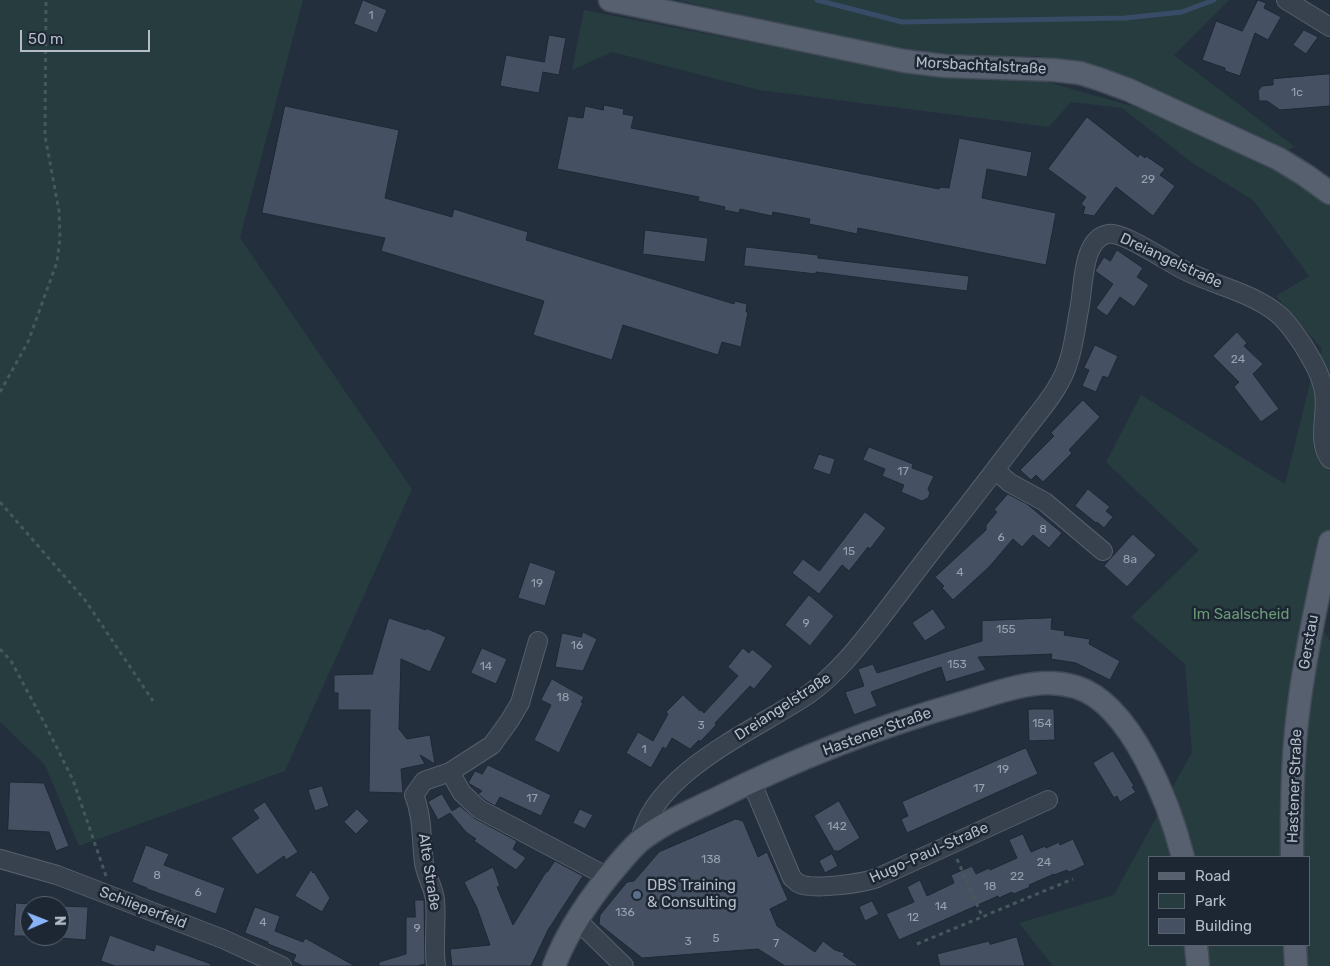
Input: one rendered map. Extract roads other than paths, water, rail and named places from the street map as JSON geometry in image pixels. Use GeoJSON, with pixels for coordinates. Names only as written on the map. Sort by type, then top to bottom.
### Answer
{"type":"FeatureCollection","features":[{"type":"Feature","properties":{"kind":"main road","name":"Morsbachtalstraße"},"geometry":{"type":"LineString","coordinates":[[610,0],[904,61],[944,66],[1054,70],[1080,73],[1129,90],[1279,159],[1330,193]]}},
{"type":"Feature","properties":{"kind":"main road","name":"Gerstau"},"geometry":{"type":"LineString","coordinates":[[1298,714],[1309,634],[1330,542]]}},
{"type":"Feature","properties":{"kind":"main road","name":"Hastener Straße"},"geometry":{"type":"LineString","coordinates":[[554,966],[565,940],[608,877],[640,841],[668,823],[751,781],[838,745],[938,710],[1022,686],[1052,683],[1077,687],[1101,700],[1119,720],[1152,770],[1169,808],[1183,856]]}},
{"type":"Feature","properties":{"kind":"main road","name":"Hastener Straße"},"geometry":{"type":"LineString","coordinates":[[1292,856],[1292,791],[1298,714]]}},
{"type":"Feature","properties":{"kind":"main road"},"geometry":{"type":"LineString","coordinates":[[1196,946],[1198,966]]}},
{"type":"Feature","properties":{"kind":"main road"},"geometry":{"type":"LineString","coordinates":[[1295,946],[1296,966]]}},
{"type":"Feature","properties":{"kind":"street"},"geometry":{"type":"LineString","coordinates":[[1286,0],[1330,27]]}},
{"type":"Feature","properties":{"kind":"street","name":"Dreiangelstraße"},"geometry":{"type":"LineString","coordinates":[[640,841],[642,829],[648,817],[677,780],[702,761],[799,700],[834,674],[875,625],[995,470],[1055,390],[1066,371],[1073,347],[1084,271],[1090,251],[1098,238],[1109,233],[1122,236],[1187,272],[1258,301],[1279,314],[1306,350],[1315,364],[1321,379],[1325,394],[1324,445],[1330,459]]}},
{"type":"Feature","properties":{"kind":"street"},"geometry":{"type":"LineString","coordinates":[[995,470],[1010,483],[1045,502],[1103,551]]}},
{"type":"Feature","properties":{"kind":"street","name":"Alte Straße"},"geometry":{"type":"LineString","coordinates":[[436,966],[434,953],[435,898],[425,865],[421,823],[414,795],[424,781],[450,772],[492,744],[520,703],[538,641]]}},
{"type":"Feature","properties":{"kind":"street"},"geometry":{"type":"LineString","coordinates":[[450,772],[462,793],[479,810],[608,877]]}},
{"type":"Feature","properties":{"kind":"street","name":"Hugo-Paul-Straße"},"geometry":{"type":"LineString","coordinates":[[751,781],[792,878],[799,884],[810,886],[865,882],[1048,800]]}},
{"type":"Feature","properties":{"kind":"street","name":"Schlieperfeld"},"geometry":{"type":"LineString","coordinates":[[0,859],[57,875],[223,939],[282,966]]}},
{"type":"Feature","properties":{"kind":"street"},"geometry":{"type":"LineString","coordinates":[[578,921],[624,966]]}},
{"type":"Feature","properties":{"kind":"waterway"},"geometry":{"type":"LineString","coordinates":[[817,0],[902,22],[1125,18],[1182,12],[1214,0]]}},
{"type":"Feature","properties":{"kind":"place","name":"DBS Training & Consulting"},"geometry":{"type":"Point","coordinates":[637,895]}},
{"type":"Feature","properties":{"kind":"park label","name":"Im Saalscheid"},"geometry":{"type":"Point","coordinates":[1241,615]}}]}
